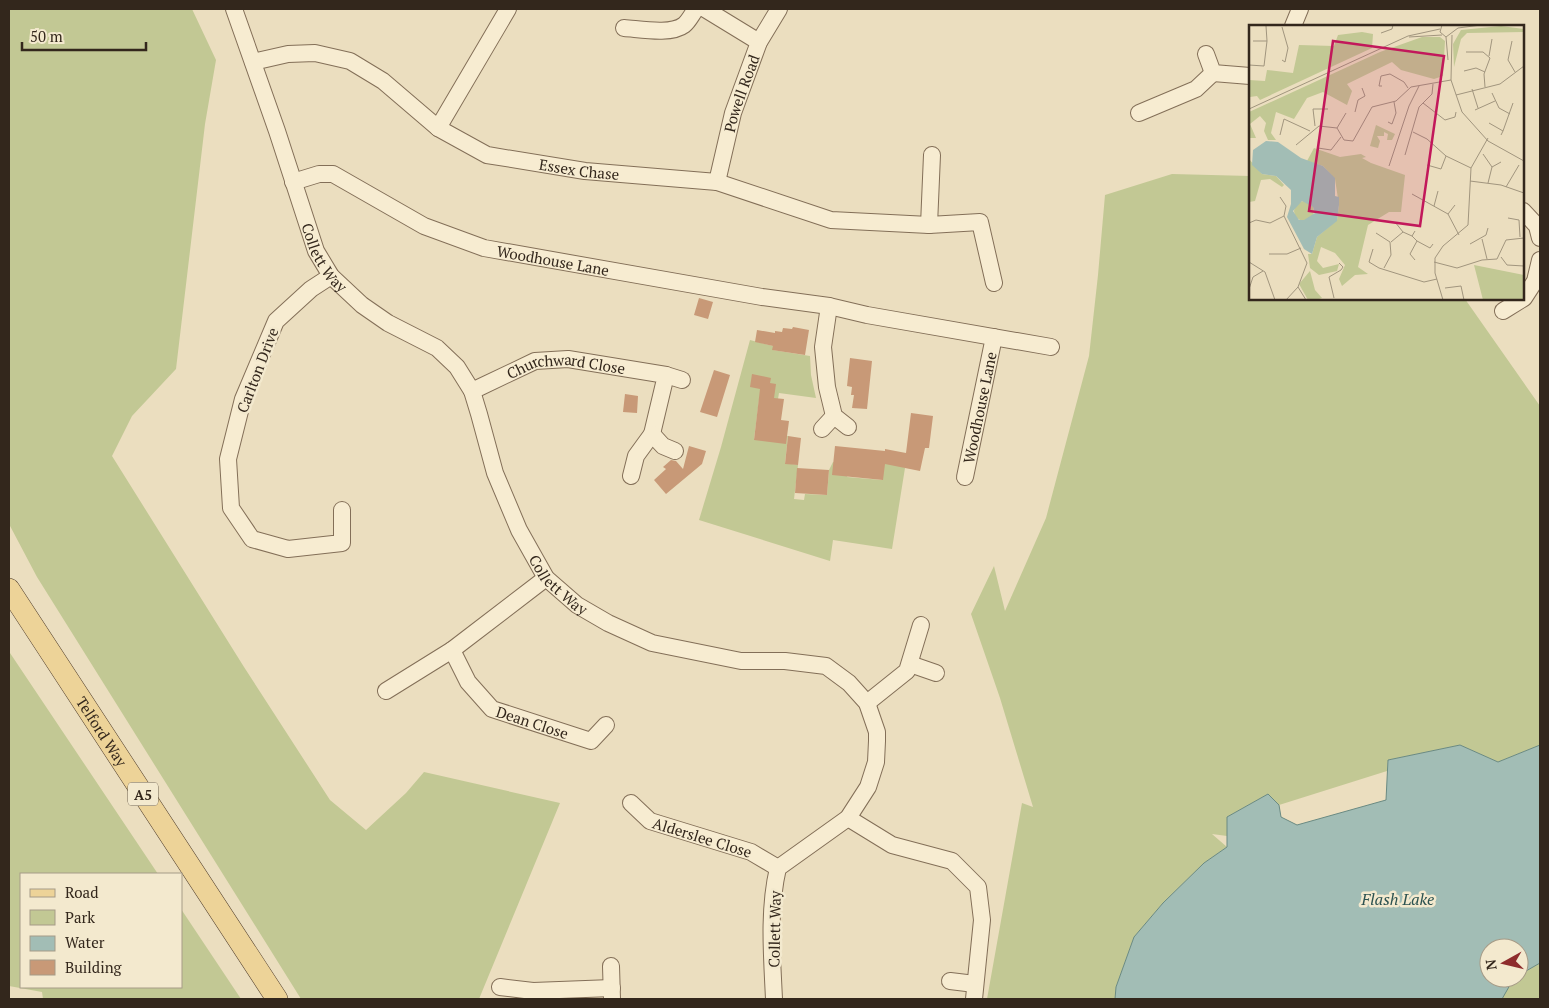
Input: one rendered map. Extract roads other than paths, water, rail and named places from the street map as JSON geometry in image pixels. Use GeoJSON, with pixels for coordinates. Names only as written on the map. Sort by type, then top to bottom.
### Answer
{"type":"FeatureCollection","features":[{"type":"Feature","properties":{"kind":"main road","name":"Telford Way"},"geometry":{"type":"LineString","coordinates":[[9,589],[277,999]]}},
{"type":"Feature","properties":{"kind":"street","name":"Collett Way"},"geometry":{"type":"LineString","coordinates":[[234,9],[278,131],[316,251],[331,276],[362,306],[388,323],[437,348],[457,367],[472,391],[495,474],[519,530],[546,578],[578,605],[608,623],[652,643],[741,661],[785,661],[826,666],[849,683],[867,703],[876,732],[876,762],[868,787],[848,818],[778,868],[773,887],[772,960],[774,999]]}},
{"type":"Feature","properties":{"kind":"street"},"geometry":{"type":"LineString","coordinates":[[438,128],[508,9]]}},
{"type":"Feature","properties":{"kind":"street"},"geometry":{"type":"LineString","coordinates":[[624,28],[667,30],[678,28],[686,23],[696,9]]}},
{"type":"Feature","properties":{"kind":"street"},"geometry":{"type":"LineString","coordinates":[[705,9],[759,42]]}},
{"type":"Feature","properties":{"kind":"street","name":"Powell Road"},"geometry":{"type":"LineString","coordinates":[[718,182],[733,113],[759,42],[779,9]]}},
{"type":"Feature","properties":{"kind":"street"},"geometry":{"type":"LineString","coordinates":[[1292,25],[1300,9]]}},
{"type":"Feature","properties":{"kind":"street","name":"Essex Chase"},"geometry":{"type":"LineString","coordinates":[[253,62],[288,54],[315,53],[350,61],[383,82],[438,128],[487,154],[585,171],[718,182],[831,220],[929,225],[980,222],[994,283]]}},
{"type":"Feature","properties":{"kind":"street"},"geometry":{"type":"LineString","coordinates":[[1206,54],[1214,73]]}},
{"type":"Feature","properties":{"kind":"street"},"geometry":{"type":"LineString","coordinates":[[1140,113],[1196,89],[1214,73],[1249,76]]}},
{"type":"Feature","properties":{"kind":"street"},"geometry":{"type":"LineString","coordinates":[[929,225],[932,155]]}},
{"type":"Feature","properties":{"kind":"street","name":"Woodhouse Lane"},"geometry":{"type":"LineString","coordinates":[[293,182],[319,174],[334,174],[424,226],[484,248],[743,294],[829,306],[876,317],[1051,347]]}},
{"type":"Feature","properties":{"kind":"street"},"geometry":{"type":"LineString","coordinates":[[1524,211],[1539,229]]}},
{"type":"Feature","properties":{"kind":"street"},"geometry":{"type":"LineString","coordinates":[[1524,298],[1535,281],[1540,260]]}},
{"type":"Feature","properties":{"kind":"street","name":"Carlton Drive"},"geometry":{"type":"LineString","coordinates":[[331,276],[311,289],[276,321],[243,398],[228,459],[231,508],[252,539],[288,549],[342,543],[342,510]]}},
{"type":"Feature","properties":{"kind":"street"},"geometry":{"type":"LineString","coordinates":[[1503,311],[1521,300]]}},
{"type":"Feature","properties":{"kind":"street"},"geometry":{"type":"LineString","coordinates":[[829,306],[823,346],[827,387],[834,416],[848,427]]}},
{"type":"Feature","properties":{"kind":"street","name":"Woodhouse Lane"},"geometry":{"type":"LineString","coordinates":[[966,477],[994,337]]}},
{"type":"Feature","properties":{"kind":"street","name":"Churchward Close"},"geometry":{"type":"LineString","coordinates":[[472,391],[535,361],[568,359],[666,375],[682,380]]}},
{"type":"Feature","properties":{"kind":"street"},"geometry":{"type":"LineString","coordinates":[[631,476],[636,456],[652,434],[666,375]]}},
{"type":"Feature","properties":{"kind":"street"},"geometry":{"type":"LineString","coordinates":[[822,428],[834,416]]}},
{"type":"Feature","properties":{"kind":"street"},"geometry":{"type":"LineString","coordinates":[[652,434],[663,446],[675,451]]}},
{"type":"Feature","properties":{"kind":"street"},"geometry":{"type":"LineString","coordinates":[[386,691],[452,650],[546,578]]}},
{"type":"Feature","properties":{"kind":"street"},"geometry":{"type":"LineString","coordinates":[[867,703],[907,671],[921,624]]}},
{"type":"Feature","properties":{"kind":"street","name":"Dean Close"},"geometry":{"type":"LineString","coordinates":[[452,650],[468,682],[492,709],[592,740],[606,725]]}},
{"type":"Feature","properties":{"kind":"street"},"geometry":{"type":"LineString","coordinates":[[910,664],[936,673]]}},
{"type":"Feature","properties":{"kind":"street","name":"Alderslee Close"},"geometry":{"type":"LineString","coordinates":[[631,803],[650,821],[751,852],[778,868]]}},
{"type":"Feature","properties":{"kind":"street"},"geometry":{"type":"LineString","coordinates":[[848,818],[892,845],[952,861],[978,886],[982,920],[975,992],[950,981]]}},
{"type":"Feature","properties":{"kind":"street"},"geometry":{"type":"LineString","coordinates":[[500,987],[534,991],[612,993],[610,966]]}},
{"type":"Feature","properties":{"kind":"water","name":"Flash Lake"},"geometry":{"type":"Polygon","coordinates":[[[1460,745],[1498,762],[1540,745],[1540,963],[1529,969],[1529,938],[1479,938],[1479,988],[1508,988],[1502,999],[1115,999],[1116,987],[1134,937],[1163,903],[1204,863],[1227,847],[1227,817],[1268,794],[1279,805],[1281,817],[1297,825],[1386,800],[1388,760],[1460,745]]]}}]}
